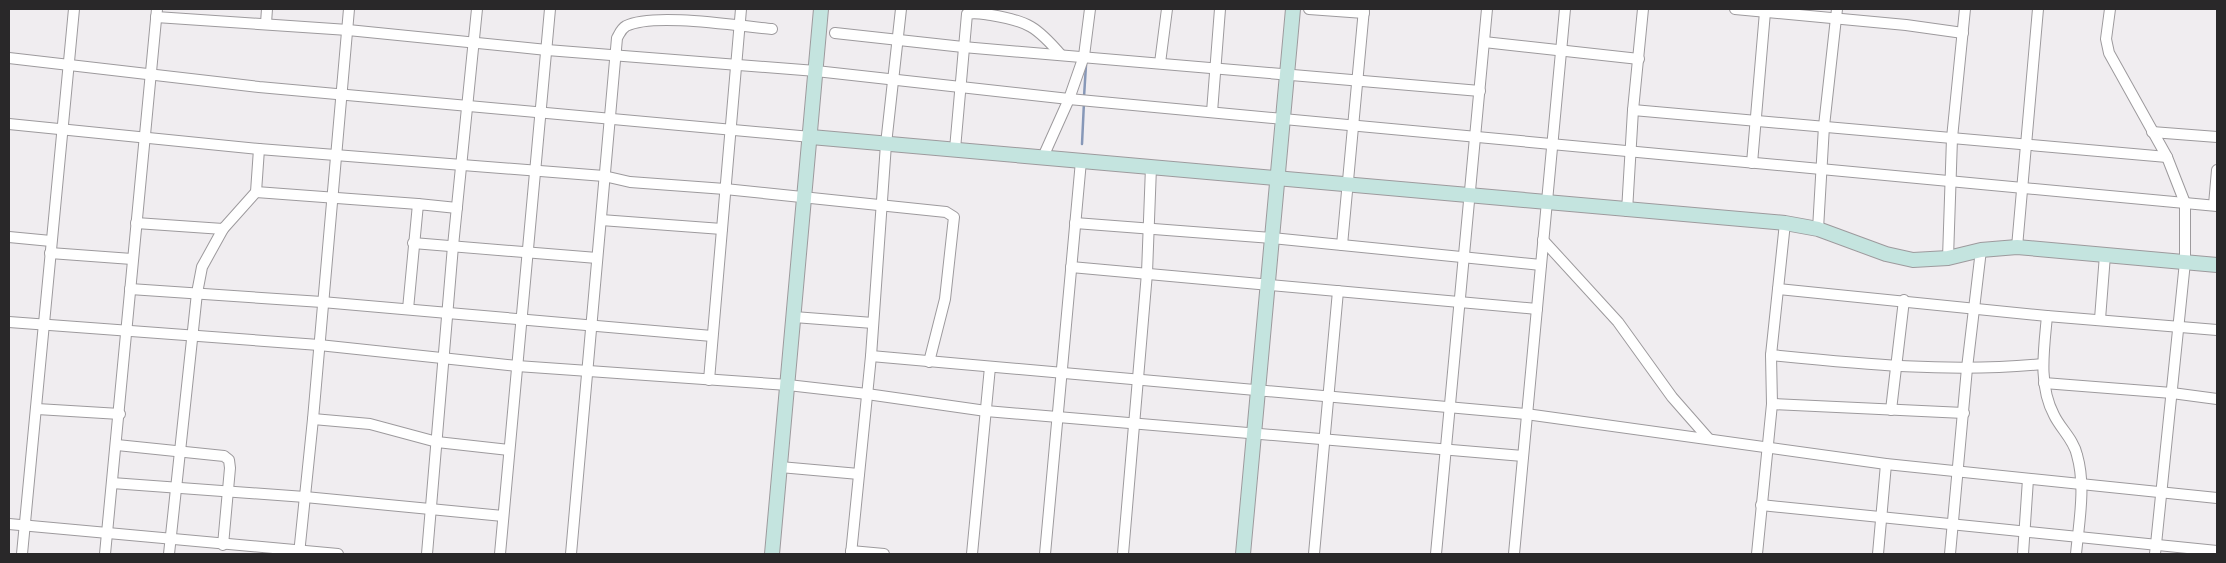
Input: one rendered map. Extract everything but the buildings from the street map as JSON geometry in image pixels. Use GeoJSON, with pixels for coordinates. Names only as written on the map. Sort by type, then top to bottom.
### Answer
{"type":"FeatureCollection","features":[{"type":"Feature","properties":{"kind":"main road"},"geometry":{"type":"LineString","coordinates":[[772,554],[811,137],[821,9]]}},
{"type":"Feature","properties":{"kind":"main road"},"geometry":{"type":"LineString","coordinates":[[1243,554],[1293,9]]}},
{"type":"Feature","properties":{"kind":"main road"},"geometry":{"type":"LineString","coordinates":[[811,137],[1627,211],[1785,223],[1818,228],[1886,254],[1912,260],[1948,258],[1981,250],[2017,247],[2217,265]]}},
{"type":"Feature","properties":{"kind":"street"},"geometry":{"type":"LineString","coordinates":[[22,554],[74,9]]}},
{"type":"Feature","properties":{"kind":"street"},"geometry":{"type":"LineString","coordinates":[[266,23],[267,9]]}},
{"type":"Feature","properties":{"kind":"street"},"geometry":{"type":"LineString","coordinates":[[299,553],[313,419],[349,9]]}},
{"type":"Feature","properties":{"kind":"street"},"geometry":{"type":"LineString","coordinates":[[427,554],[466,106],[477,9]]}},
{"type":"Feature","properties":{"kind":"street"},"geometry":{"type":"LineString","coordinates":[[500,554],[550,9]]}},
{"type":"Feature","properties":{"kind":"street"},"geometry":{"type":"LineString","coordinates":[[709,380],[741,9]]}},
{"type":"Feature","properties":{"kind":"street"},"geometry":{"type":"LineString","coordinates":[[884,554],[851,553],[871,356],[886,144],[901,9]]}},
{"type":"Feature","properties":{"kind":"street"},"geometry":{"type":"LineString","coordinates":[[1042,157],[1069,98],[1084,56],[1090,9]]}},
{"type":"Feature","properties":{"kind":"street"},"geometry":{"type":"LineString","coordinates":[[1160,63],[1167,9]]}},
{"type":"Feature","properties":{"kind":"street"},"geometry":{"type":"LineString","coordinates":[[1212,112],[1220,9]]}},
{"type":"Feature","properties":{"kind":"street"},"geometry":{"type":"LineString","coordinates":[[1309,9],[1364,11],[1342,245]]}},
{"type":"Feature","properties":{"kind":"street"},"geometry":{"type":"LineString","coordinates":[[1436,554],[1480,91],[1486,9]]}},
{"type":"Feature","properties":{"kind":"street"},"geometry":{"type":"LineString","coordinates":[[1514,554],[1565,9]]}},
{"type":"Feature","properties":{"kind":"street"},"geometry":{"type":"LineString","coordinates":[[1627,211],[1633,110],[1643,9]]}},
{"type":"Feature","properties":{"kind":"street"},"geometry":{"type":"LineString","coordinates":[[1735,9],[1764,12],[1837,13],[1963,33]]}},
{"type":"Feature","properties":{"kind":"street"},"geometry":{"type":"LineString","coordinates":[[1948,258],[1952,138],[1965,9]]}},
{"type":"Feature","properties":{"kind":"street"},"geometry":{"type":"LineString","coordinates":[[2017,247],[2038,9]]}},
{"type":"Feature","properties":{"kind":"street"},"geometry":{"type":"LineString","coordinates":[[2110,9],[2106,39],[2109,53],[2167,157],[2185,203],[2184,262],[2156,549]]}},
{"type":"Feature","properties":{"kind":"street"},"geometry":{"type":"LineString","coordinates":[[955,149],[967,14],[972,12],[1028,24],[1043,34],[1061,55]]}},
{"type":"Feature","properties":{"kind":"street"},"geometry":{"type":"LineString","coordinates":[[1752,162],[1764,12]]}},
{"type":"Feature","properties":{"kind":"street"},"geometry":{"type":"LineString","coordinates":[[105,554],[120,414],[132,259],[156,13],[546,50],[736,64],[1212,112],[2216,206],[2217,170]]}},
{"type":"Feature","properties":{"kind":"street"},"geometry":{"type":"LineString","coordinates":[[1818,228],[1824,126],[1837,13]]}},
{"type":"Feature","properties":{"kind":"street"},"geometry":{"type":"LineString","coordinates":[[571,554],[617,38],[622,29],[661,14],[739,27],[772,30]]}},
{"type":"Feature","properties":{"kind":"street"},"geometry":{"type":"LineString","coordinates":[[835,33],[963,47],[1480,91]]}},
{"type":"Feature","properties":{"kind":"street"},"geometry":{"type":"LineString","coordinates":[[1484,42],[1639,59]]}},
{"type":"Feature","properties":{"kind":"street"},"geometry":{"type":"LineString","coordinates":[[9,58],[341,95],[811,137]]}},
{"type":"Feature","properties":{"kind":"street"},"geometry":{"type":"LineString","coordinates":[[1633,110],[2167,157]]}},
{"type":"Feature","properties":{"kind":"street"},"geometry":{"type":"LineString","coordinates":[[9,124],[260,149],[604,176],[630,182],[725,189],[946,212],[954,217],[945,299],[929,362]]}},
{"type":"Feature","properties":{"kind":"street"},"geometry":{"type":"LineString","coordinates":[[2152,132],[2217,137]]}},
{"type":"Feature","properties":{"kind":"street"},"geometry":{"type":"LineString","coordinates":[[169,554],[197,293],[202,267],[223,229],[256,192],[260,149]]}},
{"type":"Feature","properties":{"kind":"street"},"geometry":{"type":"LineString","coordinates":[[1045,554],[1081,161]]}},
{"type":"Feature","properties":{"kind":"street"},"geometry":{"type":"LineString","coordinates":[[1123,554],[1147,273],[1151,167]]}},
{"type":"Feature","properties":{"kind":"street"},"geometry":{"type":"LineString","coordinates":[[256,192],[457,208]]}},
{"type":"Feature","properties":{"kind":"street"},"geometry":{"type":"LineString","coordinates":[[408,309],[418,204]]}},
{"type":"Feature","properties":{"kind":"street"},"geometry":{"type":"LineString","coordinates":[[601,220],[722,229]]}},
{"type":"Feature","properties":{"kind":"street"},"geometry":{"type":"LineString","coordinates":[[136,223],[223,229]]}},
{"type":"Feature","properties":{"kind":"street"},"geometry":{"type":"LineString","coordinates":[[1075,223],[1272,238],[1541,265]]}},
{"type":"Feature","properties":{"kind":"street"},"geometry":{"type":"LineString","coordinates":[[1757,554],[1772,404],[1771,355],[1785,223]]}},
{"type":"Feature","properties":{"kind":"street"},"geometry":{"type":"LineString","coordinates":[[9,237],[51,241]]}},
{"type":"Feature","properties":{"kind":"street"},"geometry":{"type":"LineString","coordinates":[[1543,240],[1618,322],[1672,397],[1708,438]]}},
{"type":"Feature","properties":{"kind":"street"},"geometry":{"type":"LineString","coordinates":[[414,243],[597,258]]}},
{"type":"Feature","properties":{"kind":"street"},"geometry":{"type":"LineString","coordinates":[[1950,554],[1973,309],[1981,250]]}},
{"type":"Feature","properties":{"kind":"street"},"geometry":{"type":"LineString","coordinates":[[50,254],[132,259]]}},
{"type":"Feature","properties":{"kind":"street"},"geometry":{"type":"LineString","coordinates":[[2100,319],[2105,255]]}},
{"type":"Feature","properties":{"kind":"street"},"geometry":{"type":"LineString","coordinates":[[1071,267],[1537,309]]}},
{"type":"Feature","properties":{"kind":"street"},"geometry":{"type":"LineString","coordinates":[[1778,289],[1904,300],[2047,316],[2217,330]]}},
{"type":"Feature","properties":{"kind":"street"},"geometry":{"type":"LineString","coordinates":[[130,290],[322,302],[712,336]]}},
{"type":"Feature","properties":{"kind":"street"},"geometry":{"type":"LineString","coordinates":[[1314,554],[1338,291]]}},
{"type":"Feature","properties":{"kind":"street"},"geometry":{"type":"LineString","coordinates":[[1891,410],[1904,300]]}},
{"type":"Feature","properties":{"kind":"street"},"geometry":{"type":"LineString","coordinates":[[2047,316],[2043,364],[2044,383],[2053,414],[2077,453],[2082,484],[2076,554]]}},
{"type":"Feature","properties":{"kind":"street"},"geometry":{"type":"LineString","coordinates":[[794,317],[873,323]]}},
{"type":"Feature","properties":{"kind":"street"},"geometry":{"type":"LineString","coordinates":[[9,322],[319,345],[517,366],[788,385],[986,411],[1523,456]]}},
{"type":"Feature","properties":{"kind":"street"},"geometry":{"type":"LineString","coordinates":[[1771,355],[1896,367],[1967,368],[2043,364]]}},
{"type":"Feature","properties":{"kind":"street"},"geometry":{"type":"LineString","coordinates":[[871,356],[1526,414],[1886,464],[2217,498]]}},
{"type":"Feature","properties":{"kind":"street"},"geometry":{"type":"LineString","coordinates":[[972,554],[990,367]]}},
{"type":"Feature","properties":{"kind":"street"},"geometry":{"type":"LineString","coordinates":[[2044,383],[2217,398]]}},
{"type":"Feature","properties":{"kind":"street"},"geometry":{"type":"LineString","coordinates":[[1772,404],[1964,413]]}},
{"type":"Feature","properties":{"kind":"street"},"geometry":{"type":"LineString","coordinates":[[37,409],[120,414]]}},
{"type":"Feature","properties":{"kind":"street"},"geometry":{"type":"LineString","coordinates":[[313,419],[370,424],[437,442],[510,450]]}},
{"type":"Feature","properties":{"kind":"street"},"geometry":{"type":"LineString","coordinates":[[117,445],[224,456],[229,460],[230,468],[222,545]]}},
{"type":"Feature","properties":{"kind":"street"},"geometry":{"type":"LineString","coordinates":[[1878,554],[1886,464]]}},
{"type":"Feature","properties":{"kind":"street"},"geometry":{"type":"LineString","coordinates":[[780,467],[859,474]]}},
{"type":"Feature","properties":{"kind":"street"},"geometry":{"type":"LineString","coordinates":[[2023,554],[2028,479]]}},
{"type":"Feature","properties":{"kind":"street"},"geometry":{"type":"LineString","coordinates":[[112,483],[305,497],[503,516]]}},
{"type":"Feature","properties":{"kind":"street"},"geometry":{"type":"LineString","coordinates":[[1762,505],[2026,531],[2156,549],[2217,550]]}},
{"type":"Feature","properties":{"kind":"street"},"geometry":{"type":"LineString","coordinates":[[9,524],[299,553],[338,554]]}},
{"type":"Feature","properties":{"kind":"waterway"},"geometry":{"type":"LineString","coordinates":[[1084,97],[1086,65]]}},
{"type":"Feature","properties":{"kind":"waterway"},"geometry":{"type":"LineString","coordinates":[[1082,144],[1084,102]]}}]}
